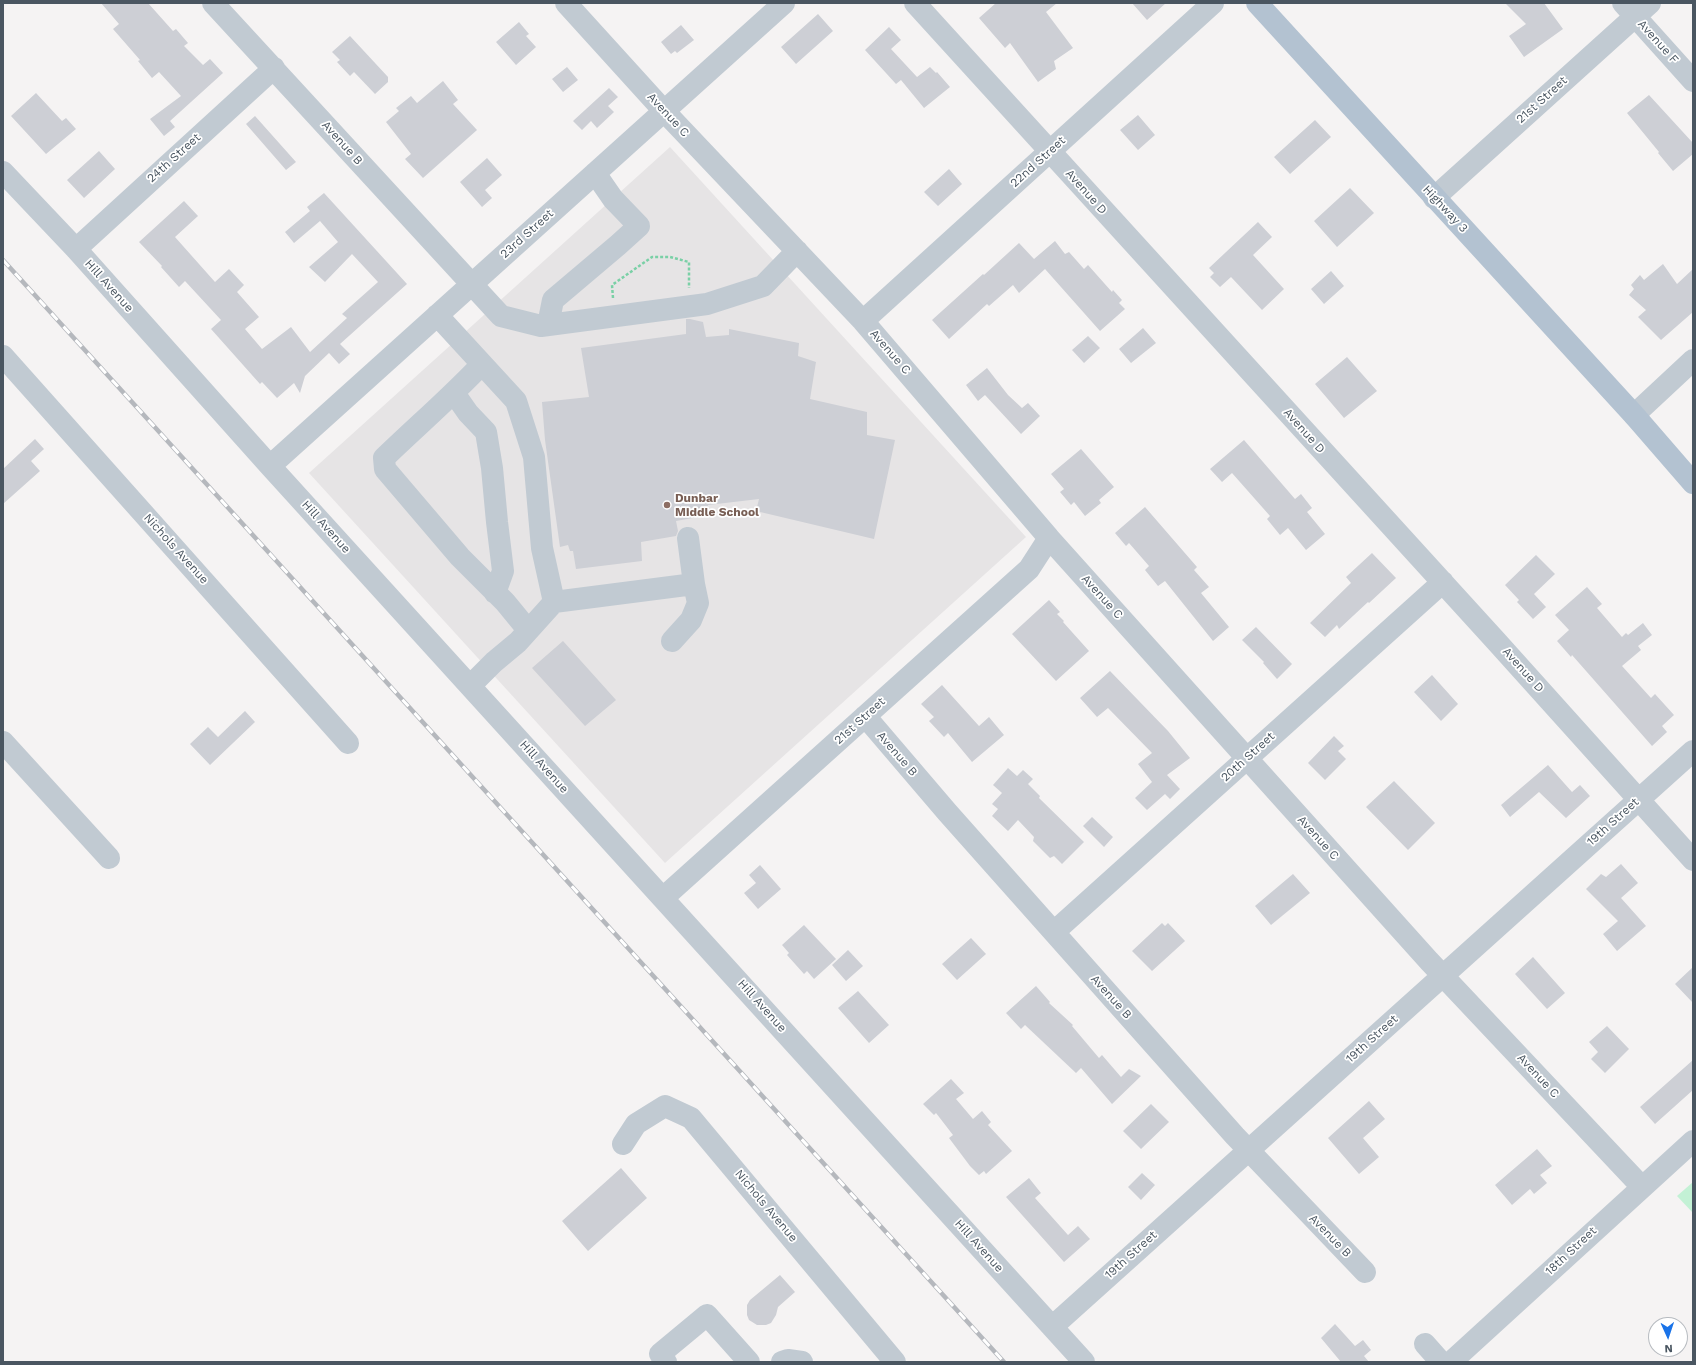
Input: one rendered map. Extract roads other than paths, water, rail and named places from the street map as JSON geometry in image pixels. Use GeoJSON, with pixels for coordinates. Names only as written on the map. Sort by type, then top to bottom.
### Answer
{"type":"FeatureCollection","features":[{"type":"Feature","properties":{"kind":"main road","name":"Highway 3"},"geometry":{"type":"LineString","coordinates":[[1257,3],[1634,415],[1693,483]]}},
{"type":"Feature","properties":{"kind":"street","name":"Avenue B"},"geometry":{"type":"LineString","coordinates":[[213,3],[501,316],[541,326],[707,304],[763,286],[797,251]]}},
{"type":"Feature","properties":{"kind":"street","name":"Avenue C"},"geometry":{"type":"LineString","coordinates":[[566,3],[664,111],[863,320],[1049,538],[1443,976],[1641,1186]]}},
{"type":"Feature","properties":{"kind":"street","name":"23rd Street"},"geometry":{"type":"LineString","coordinates":[[270,466],[784,3]]}},
{"type":"Feature","properties":{"kind":"street","name":"Avenue D"},"geometry":{"type":"LineString","coordinates":[[915,3],[1049,152],[1443,582],[1693,860]]}},
{"type":"Feature","properties":{"kind":"street","name":"22nd Street"},"geometry":{"type":"LineString","coordinates":[[863,320],[1213,3]]}},
{"type":"Feature","properties":{"kind":"street","name":"21st Street"},"geometry":{"type":"LineString","coordinates":[[1434,198],[1636,7]]}},
{"type":"Feature","properties":{"kind":"street","name":"Avenue F"},"geometry":{"type":"LineString","coordinates":[[1636,7],[1693,81]]}},
{"type":"Feature","properties":{"kind":"street","name":"24th Street"},"geometry":{"type":"LineString","coordinates":[[76,249],[274,68]]}},
{"type":"Feature","properties":{"kind":"street","name":"Hill Avenue"},"geometry":{"type":"LineString","coordinates":[[3,172],[76,249],[270,466],[1084,1362]]}},
{"type":"Feature","properties":{"kind":"street"},"geometry":{"type":"LineString","coordinates":[[548,325],[553,300],[639,226],[613,199],[595,173]]}},
{"type":"Feature","properties":{"kind":"street"},"geometry":{"type":"LineString","coordinates":[[437,315],[516,401],[534,457],[542,548],[554,602]]}},
{"type":"Feature","properties":{"kind":"street","name":"Nichols Avenue"},"geometry":{"type":"LineString","coordinates":[[3,356],[348,742]]}},
{"type":"Feature","properties":{"kind":"street"},"geometry":{"type":"LineString","coordinates":[[1634,415],[1693,360]]}},
{"type":"Feature","properties":{"kind":"street"},"geometry":{"type":"LineString","coordinates":[[482,364],[454,393],[436,408],[384,458],[385,469],[460,557],[496,593],[528,630]]}},
{"type":"Feature","properties":{"kind":"street"},"geometry":{"type":"LineString","coordinates":[[454,393],[468,413],[486,432],[492,468],[503,571],[496,593]]}},
{"type":"Feature","properties":{"kind":"street"},"geometry":{"type":"LineString","coordinates":[[672,641],[691,620],[698,603],[688,538]]}},
{"type":"Feature","properties":{"kind":"street","name":"21st Street"},"geometry":{"type":"LineString","coordinates":[[663,898],[1029,569],[1049,538]]}},
{"type":"Feature","properties":{"kind":"street","name":"20th Street"},"geometry":{"type":"LineString","coordinates":[[1054,932],[1443,582]]}},
{"type":"Feature","properties":{"kind":"street"},"geometry":{"type":"LineString","coordinates":[[470,686],[494,662],[518,642],[554,602],[694,584]]}},
{"type":"Feature","properties":{"kind":"street","name":"Avenue B"},"geometry":{"type":"LineString","coordinates":[[865,716],[947,812],[1248,1150],[1365,1272]]}},
{"type":"Feature","properties":{"kind":"street"},"geometry":{"type":"LineString","coordinates":[[3,742],[110,858]]}},
{"type":"Feature","properties":{"kind":"street","name":"19th Street"},"geometry":{"type":"LineString","coordinates":[[1052,1327],[1693,751]]}},
{"type":"Feature","properties":{"kind":"street","name":"Nichols Avenue"},"geometry":{"type":"LineString","coordinates":[[623,1144],[636,1124],[665,1106],[691,1118],[895,1362]]}},
{"type":"Feature","properties":{"kind":"street","name":"18th Street"},"geometry":{"type":"LineString","coordinates":[[1451,1362],[1641,1186],[1693,1141]]}},
{"type":"Feature","properties":{"kind":"street"},"geometry":{"type":"LineString","coordinates":[[666,1362],[660,1354],[707,1315],[749,1362]]}},
{"type":"Feature","properties":{"kind":"street"},"geometry":{"type":"LineString","coordinates":[[1425,1344],[1441,1362]]}},
{"type":"Feature","properties":{"kind":"street"},"geometry":{"type":"LineString","coordinates":[[782,1362],[788,1360],[802,1362]]}},
{"type":"Feature","properties":{"kind":"railway"},"geometry":{"type":"LineString","coordinates":[[3,260],[1004,1362]]}},
{"type":"Feature","properties":{"kind":"place","name":"Dunbar Middle School"},"geometry":{"type":"Point","coordinates":[667,505]}}]}
